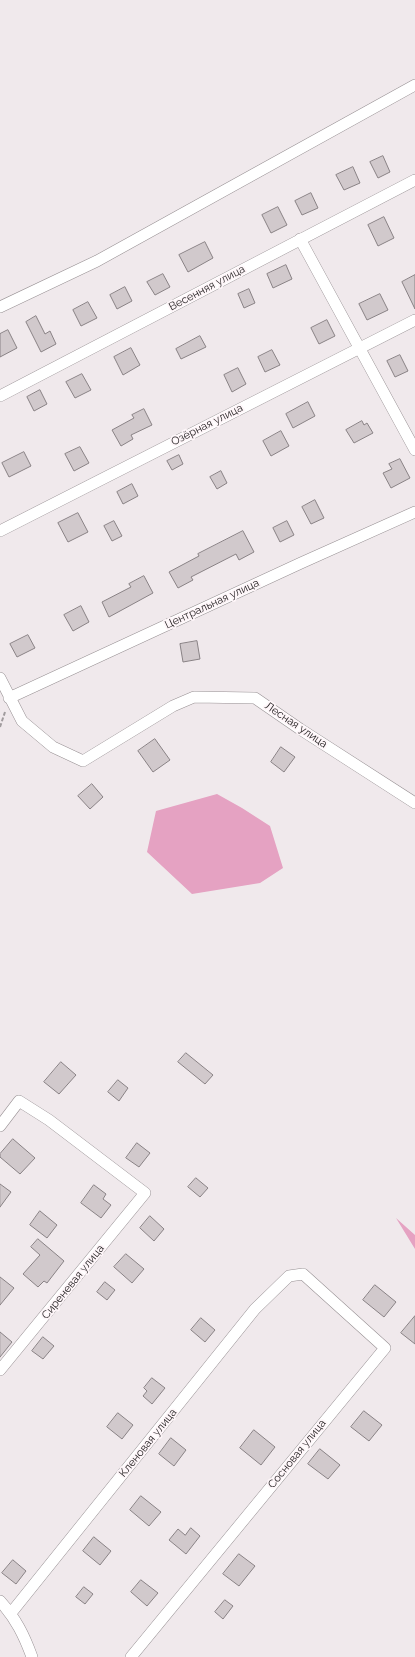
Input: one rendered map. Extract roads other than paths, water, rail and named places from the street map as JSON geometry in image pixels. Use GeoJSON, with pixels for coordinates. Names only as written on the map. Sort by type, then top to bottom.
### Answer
{"type":"FeatureCollection","features":[{"type":"Feature","properties":{"kind":"street"},"geometry":{"type":"LineString","coordinates":[[0,307],[97,260],[415,85]]}},
{"type":"Feature","properties":{"kind":"street","name":"Весенняя улица"},"geometry":{"type":"LineString","coordinates":[[0,396],[415,180]]}},
{"type":"Feature","properties":{"kind":"street"},"geometry":{"type":"LineString","coordinates":[[300,239],[415,450]]}},
{"type":"Feature","properties":{"kind":"street","name":"Озёрная улица"},"geometry":{"type":"LineString","coordinates":[[0,531],[415,320]]}},
{"type":"Feature","properties":{"kind":"street","name":"Центральная улица"},"geometry":{"type":"LineString","coordinates":[[9,698],[415,512]]}},
{"type":"Feature","properties":{"kind":"street"},"geometry":{"type":"LineString","coordinates":[[0,678],[9,698]]}},
{"type":"Feature","properties":{"kind":"street","name":"Лесная улица"},"geometry":{"type":"LineString","coordinates":[[9,698],[22,721],[53,746],[83,761],[173,706],[194,697],[255,698],[300,729],[415,803]]}},
{"type":"Feature","properties":{"kind":"street","name":"Сиреневая улица"},"geometry":{"type":"LineString","coordinates":[[0,1126],[19,1101],[49,1120],[145,1193],[0,1370]]}},
{"type":"Feature","properties":{"kind":"street","name":"Сосновая улица"},"geometry":{"type":"LineString","coordinates":[[131,1657],[385,1348],[303,1274],[289,1276]]}},
{"type":"Feature","properties":{"kind":"street","name":"Кленовая улица"},"geometry":{"type":"LineString","coordinates":[[11,1613],[255,1309],[289,1276]]}},
{"type":"Feature","properties":{"kind":"street"},"geometry":{"type":"LineString","coordinates":[[0,1601],[11,1613],[22,1631],[32,1657]]}}]}
